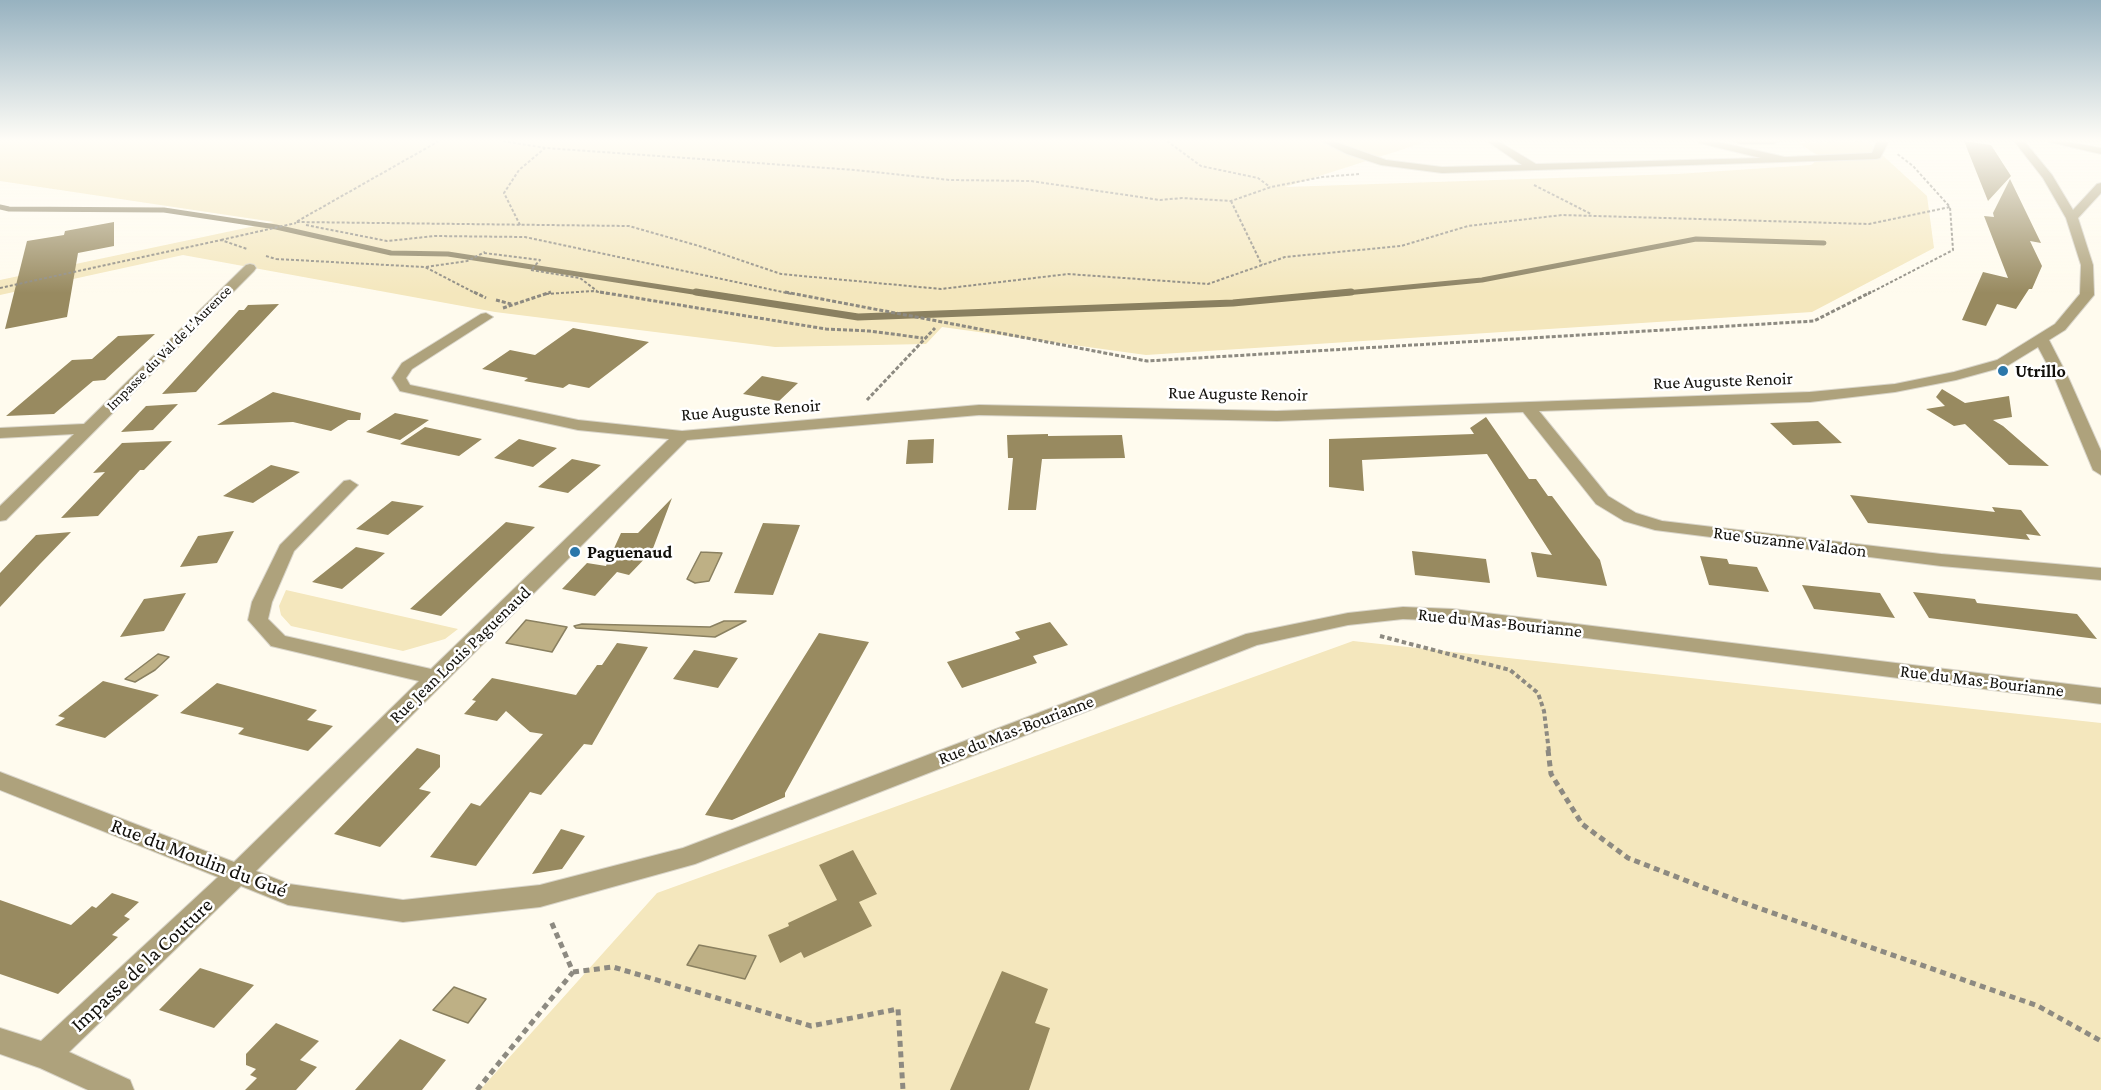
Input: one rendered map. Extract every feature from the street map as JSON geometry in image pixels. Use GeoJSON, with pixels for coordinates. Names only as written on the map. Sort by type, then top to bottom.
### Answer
{"type":"FeatureCollection","features":[{"type":"Feature","properties":{"kind":"street","name":"Rue Auguste Renoir"},"geometry":{"type":"LineString","coordinates":[[486,317],[407,366],[399,378],[405,388],[578,425],[682,436],[978,410],[1277,416],[1810,397],[1895,388],[1956,376],[2002,363],[2060,327],[2087,295],[2087,265],[2072,218],[2057,192]]}},
{"type":"Feature","properties":{"kind":"street"},"geometry":{"type":"LineString","coordinates":[[2072,218],[2096,192]]}},
{"type":"Feature","properties":{"kind":"street","name":"Impasse du Val de L'Aurence"},"geometry":{"type":"LineString","coordinates":[[0,516],[250,268]]}},
{"type":"Feature","properties":{"kind":"street"},"geometry":{"type":"LineString","coordinates":[[2041,339],[2062,379],[2101,470]]}},
{"type":"Feature","properties":{"kind":"street","name":"Rue Suzanne Valadon"},"geometry":{"type":"LineString","coordinates":[[1528,408],[1602,500],[1630,517],[1661,526],[1929,559],[2101,574]]}},
{"type":"Feature","properties":{"kind":"street"},"geometry":{"type":"LineString","coordinates":[[0,433],[88,429]]}},
{"type":"Feature","properties":{"kind":"street","name":"Rue Jean Louis Paguenaud"},"geometry":{"type":"LineString","coordinates":[[239,873],[299,811],[682,436]]}},
{"type":"Feature","properties":{"kind":"street"},"geometry":{"type":"LineString","coordinates":[[350,485],[286,549],[262,602],[258,620],[278,641],[437,678]]}},
{"type":"Feature","properties":{"kind":"street","name":"Rue du Mas-Bourianne"},"geometry":{"type":"LineString","coordinates":[[686,857],[1252,639],[1348,619],[1403,613],[1453,615],[2101,696]]}},
{"type":"Feature","properties":{"kind":"street","name":"Rue du Moulin du Gué"},"geometry":{"type":"LineString","coordinates":[[0,781],[288,894],[403,911],[540,896],[686,857]]}},
{"type":"Feature","properties":{"kind":"street","name":"Impasse de la Couture"},"geometry":{"type":"LineString","coordinates":[[45,1056],[239,873]]}},
{"type":"Feature","properties":{"kind":"street"},"geometry":{"type":"LineString","coordinates":[[0,1041],[45,1056],[120,1090]]}},
{"type":"Feature","properties":{"kind":"path"},"geometry":{"type":"LineString","coordinates":[[296,222],[349,192]]}},
{"type":"Feature","properties":{"kind":"path"},"geometry":{"type":"LineString","coordinates":[[505,192],[520,225]]}},
{"type":"Feature","properties":{"kind":"path"},"geometry":{"type":"LineString","coordinates":[[1104,192],[1160,200],[1182,198],[1231,201],[1257,192]]}},
{"type":"Feature","properties":{"kind":"path"},"geometry":{"type":"LineString","coordinates":[[1548,192],[1595,216]]}},
{"type":"Feature","properties":{"kind":"path"},"geometry":{"type":"LineString","coordinates":[[296,222],[387,241],[435,236],[525,237],[813,298],[1147,362],[1814,321],[1953,250],[1950,207],[1936,192]]}},
{"type":"Feature","properties":{"kind":"path"},"geometry":{"type":"LineString","coordinates":[[1231,201],[1262,265]]}},
{"type":"Feature","properties":{"kind":"path"},"geometry":{"type":"LineString","coordinates":[[0,288],[296,222],[629,226],[699,246],[781,274],[941,289],[1068,274],[1208,284],[1286,257],[1401,246],[1468,226],[1562,215],[1869,224],[1950,207]]}},
{"type":"Feature","properties":{"kind":"path"},"geometry":{"type":"LineString","coordinates":[[221,240],[254,252]]}},
{"type":"Feature","properties":{"kind":"path"},"geometry":{"type":"LineString","coordinates":[[265,256],[276,260],[425,267],[467,261],[485,252],[539,261],[531,270],[580,278],[598,292]]}},
{"type":"Feature","properties":{"kind":"path"},"geometry":{"type":"LineString","coordinates":[[250,268],[276,260]]}},
{"type":"Feature","properties":{"kind":"path"},"geometry":{"type":"LineString","coordinates":[[425,267],[481,297],[511,304]]}},
{"type":"Feature","properties":{"kind":"path"},"geometry":{"type":"LineString","coordinates":[[486,317],[511,304],[551,292],[598,292],[826,328],[923,338]]}},
{"type":"Feature","properties":{"kind":"path"},"geometry":{"type":"LineString","coordinates":[[847,422],[923,338],[935,328]]}},
{"type":"Feature","properties":{"kind":"path"},"geometry":{"type":"LineString","coordinates":[[1348,619],[1382,638],[1510,670],[1538,693],[1544,711],[1551,774],[1582,824],[1628,858],[1736,900],[2038,1006],[2101,1041]]}},
{"type":"Feature","properties":{"kind":"path"},"geometry":{"type":"LineString","coordinates":[[540,896],[573,972]]}},
{"type":"Feature","properties":{"kind":"path"},"geometry":{"type":"LineString","coordinates":[[477,1090],[573,972],[613,968],[811,1026],[898,1009],[903,1090]]}},
{"type":"Feature","properties":{"kind":"shaded area"},"geometry":{"type":"Polygon","coordinates":[[[73,192],[1922,192],[1927,196],[1934,248],[1812,312],[1146,355],[942,327],[926,344],[775,347],[495,312],[183,255],[0,295],[0,280],[274,222],[73,192]]]}},
{"type":"Feature","properties":{"kind":"shaded area"},"geometry":{"type":"Polygon","coordinates":[[[701,552],[722,553],[709,581],[695,583],[687,579],[701,552]]]}},
{"type":"Feature","properties":{"kind":"shaded area"},"geometry":{"type":"Polygon","coordinates":[[[286,590],[458,629],[445,639],[403,651],[291,626],[281,615],[279,606],[286,590]]]}},
{"type":"Feature","properties":{"kind":"shaded area"},"geometry":{"type":"Polygon","coordinates":[[[526,620],[567,627],[552,652],[506,643],[526,620]]]}},
{"type":"Feature","properties":{"kind":"shaded area"},"geometry":{"type":"Polygon","coordinates":[[[724,621],[746,621],[715,637],[576,628],[574,626],[582,624],[710,627],[724,621]]]}},
{"type":"Feature","properties":{"kind":"shaded area"},"geometry":{"type":"Polygon","coordinates":[[[1353,641],[2101,723],[2101,1090],[480,1090],[657,893],[1353,641]]]}},
{"type":"Feature","properties":{"kind":"shaded area"},"geometry":{"type":"Polygon","coordinates":[[[158,654],[169,657],[155,670],[135,682],[125,679],[158,654]]]}},
{"type":"Feature","properties":{"kind":"shaded area"},"geometry":{"type":"Polygon","coordinates":[[[699,945],[756,956],[745,979],[687,965],[699,945]]]}},
{"type":"Feature","properties":{"kind":"shaded area"},"geometry":{"type":"Polygon","coordinates":[[[454,987],[486,999],[468,1023],[433,1010],[454,987]]]}},
{"type":"Feature","properties":{"kind":"building"},"geometry":{"type":"Polygon","coordinates":[[[1984,192],[1996,192],[1988,201],[1984,192]]]}},
{"type":"Feature","properties":{"kind":"building"},"geometry":{"type":"Polygon","coordinates":[[[2004,192],[2016,192],[2041,243],[2030,241],[2042,266],[2032,289],[2029,289],[2016,309],[1997,304],[1986,326],[1962,320],[1983,272],[2008,278],[1984,216],[1994,217],[1993,213],[2004,192]]]}},
{"type":"Feature","properties":{"kind":"building"},"geometry":{"type":"Polygon","coordinates":[[[114,222],[114,246],[78,253],[67,317],[5,329],[27,241],[64,235],[65,231],[114,222]]]}},
{"type":"Feature","properties":{"kind":"building"},"geometry":{"type":"Polygon","coordinates":[[[279,304],[196,392],[162,394],[239,310],[244,310],[248,305],[279,304]]]}},
{"type":"Feature","properties":{"kind":"building"},"geometry":{"type":"Polygon","coordinates":[[[573,328],[649,342],[589,388],[569,384],[563,388],[524,381],[528,378],[482,369],[510,350],[535,355],[573,328]]]}},
{"type":"Feature","properties":{"kind":"building"},"geometry":{"type":"Polygon","coordinates":[[[155,334],[105,380],[93,381],[54,414],[6,416],[72,360],[92,359],[118,336],[155,334]]]}},
{"type":"Feature","properties":{"kind":"building"},"geometry":{"type":"Polygon","coordinates":[[[762,376],[798,383],[779,401],[743,394],[762,376]]]}},
{"type":"Feature","properties":{"kind":"building"},"geometry":{"type":"Polygon","coordinates":[[[1942,389],[1965,403],[2009,396],[2012,417],[1993,420],[2049,466],[2009,465],[1965,424],[1954,426],[1926,409],[1945,406],[1936,397],[1942,389]]]}},
{"type":"Feature","properties":{"kind":"building"},"geometry":{"type":"Polygon","coordinates":[[[273,392],[361,413],[360,420],[348,420],[331,431],[293,422],[217,425],[273,392]]]}},
{"type":"Feature","properties":{"kind":"building"},"geometry":{"type":"Polygon","coordinates":[[[178,404],[153,430],[121,432],[146,406],[178,404]]]}},
{"type":"Feature","properties":{"kind":"building"},"geometry":{"type":"Polygon","coordinates":[[[395,413],[429,420],[400,440],[366,432],[395,413]]]}},
{"type":"Feature","properties":{"kind":"building"},"geometry":{"type":"Polygon","coordinates":[[[1486,417],[1529,479],[1536,479],[1548,496],[1552,496],[1600,560],[1607,586],[1537,577],[1531,552],[1552,555],[1487,454],[1362,460],[1364,491],[1329,487],[1329,439],[1474,434],[1470,428],[1486,417]]]}},
{"type":"Feature","properties":{"kind":"building"},"geometry":{"type":"Polygon","coordinates":[[[1818,421],[1842,443],[1793,445],[1770,423],[1818,421]]]}},
{"type":"Feature","properties":{"kind":"building"},"geometry":{"type":"Polygon","coordinates":[[[425,427],[482,439],[459,456],[400,444],[425,427]]]}},
{"type":"Feature","properties":{"kind":"building"},"geometry":{"type":"Polygon","coordinates":[[[1048,434],[1048,436],[1122,435],[1125,458],[1042,459],[1036,510],[1008,510],[1013,458],[1008,458],[1007,435],[1048,434]]]}},
{"type":"Feature","properties":{"kind":"building"},"geometry":{"type":"Polygon","coordinates":[[[519,439],[557,448],[533,467],[494,458],[519,439]]]}},
{"type":"Feature","properties":{"kind":"building"},"geometry":{"type":"Polygon","coordinates":[[[934,439],[933,463],[906,464],[908,440],[934,439]]]}},
{"type":"Feature","properties":{"kind":"building"},"geometry":{"type":"Polygon","coordinates":[[[172,441],[144,470],[140,470],[98,516],[61,518],[105,472],[93,473],[122,443],[172,441]]]}},
{"type":"Feature","properties":{"kind":"building"},"geometry":{"type":"Polygon","coordinates":[[[572,459],[601,465],[568,493],[538,487],[572,459]]]}},
{"type":"Feature","properties":{"kind":"building"},"geometry":{"type":"Polygon","coordinates":[[[271,465],[300,472],[253,503],[223,496],[271,465]]]}},
{"type":"Feature","properties":{"kind":"building"},"geometry":{"type":"Polygon","coordinates":[[[1850,495],[1995,512],[1992,507],[2021,510],[2041,536],[2026,534],[2030,540],[1868,523],[1850,495]]]}},
{"type":"Feature","properties":{"kind":"building"},"geometry":{"type":"Polygon","coordinates":[[[672,498],[652,551],[629,575],[617,572],[595,596],[562,589],[587,563],[606,566],[621,533],[638,533],[672,498]]]}},
{"type":"Feature","properties":{"kind":"building"},"geometry":{"type":"Polygon","coordinates":[[[392,501],[424,506],[388,535],[356,529],[392,501]]]}},
{"type":"Feature","properties":{"kind":"building"},"geometry":{"type":"Polygon","coordinates":[[[506,522],[535,527],[441,616],[410,609],[506,522]]]}},
{"type":"Feature","properties":{"kind":"building"},"geometry":{"type":"Polygon","coordinates":[[[763,523],[800,525],[773,595],[734,593],[763,523]]]}},
{"type":"Feature","properties":{"kind":"building"},"geometry":{"type":"Polygon","coordinates":[[[234,531],[217,563],[180,567],[198,536],[234,531]]]}},
{"type":"Feature","properties":{"kind":"building"},"geometry":{"type":"Polygon","coordinates":[[[71,532],[0,607],[0,573],[36,535],[71,532]]]}},
{"type":"Feature","properties":{"kind":"building"},"geometry":{"type":"Polygon","coordinates":[[[356,547],[385,553],[342,589],[312,582],[356,547]]]}},
{"type":"Feature","properties":{"kind":"building"},"geometry":{"type":"Polygon","coordinates":[[[1412,551],[1486,559],[1490,583],[1415,575],[1412,551]]]}},
{"type":"Feature","properties":{"kind":"building"},"geometry":{"type":"Polygon","coordinates":[[[1700,556],[1727,559],[1729,564],[1757,567],[1769,592],[1709,585],[1700,556]]]}},
{"type":"Feature","properties":{"kind":"building"},"geometry":{"type":"Polygon","coordinates":[[[1802,585],[1880,593],[1895,618],[1814,609],[1802,585]]]}},
{"type":"Feature","properties":{"kind":"building"},"geometry":{"type":"Polygon","coordinates":[[[1913,592],[1975,599],[1977,603],[2077,614],[2097,639],[1929,618],[1913,592]]]}},
{"type":"Feature","properties":{"kind":"building"},"geometry":{"type":"Polygon","coordinates":[[[186,593],[164,631],[120,637],[144,599],[186,593]]]}},
{"type":"Feature","properties":{"kind":"building"},"geometry":{"type":"Polygon","coordinates":[[[1050,622],[1068,645],[1033,656],[1037,663],[962,688],[947,662],[1020,639],[1015,632],[1050,622]]]}},
{"type":"Feature","properties":{"kind":"building"},"geometry":{"type":"Polygon","coordinates":[[[819,633],[869,642],[785,793],[785,797],[732,820],[705,815],[819,633]]]}},
{"type":"Feature","properties":{"kind":"building"},"geometry":{"type":"Polygon","coordinates":[[[617,643],[648,647],[592,745],[584,744],[541,795],[530,792],[476,866],[430,857],[471,803],[480,806],[543,734],[530,732],[506,711],[497,721],[464,714],[476,701],[472,700],[492,678],[576,695],[597,665],[602,665],[617,643]]]}},
{"type":"Feature","properties":{"kind":"building"},"geometry":{"type":"Polygon","coordinates":[[[694,650],[738,658],[718,688],[673,679],[694,650]]]}},
{"type":"Feature","properties":{"kind":"building"},"geometry":{"type":"Polygon","coordinates":[[[103,681],[159,695],[105,738],[55,725],[65,718],[58,716],[103,681]]]}},
{"type":"Feature","properties":{"kind":"building"},"geometry":{"type":"Polygon","coordinates":[[[217,683],[317,710],[307,720],[333,726],[308,751],[238,734],[244,728],[180,713],[217,683]]]}},
{"type":"Feature","properties":{"kind":"building"},"geometry":{"type":"Polygon","coordinates":[[[417,748],[440,755],[440,767],[419,789],[431,792],[380,847],[334,834],[417,748]]]}},
{"type":"Feature","properties":{"kind":"building"},"geometry":{"type":"Polygon","coordinates":[[[561,829],[585,836],[562,869],[532,874],[561,829]]]}},
{"type":"Feature","properties":{"kind":"building"},"geometry":{"type":"Polygon","coordinates":[[[853,850],[877,894],[859,902],[872,926],[804,958],[801,952],[780,963],[768,935],[837,900],[819,865],[853,850]]]}},
{"type":"Feature","properties":{"kind":"building"},"geometry":{"type":"Polygon","coordinates":[[[112,893],[139,902],[124,916],[130,919],[112,935],[118,937],[58,994],[0,974],[0,900],[71,925],[92,906],[96,908],[112,893]]]}},
{"type":"Feature","properties":{"kind":"building"},"geometry":{"type":"Polygon","coordinates":[[[200,968],[254,985],[214,1028],[159,1010],[200,968]]]}},
{"type":"Feature","properties":{"kind":"building"},"geometry":{"type":"Polygon","coordinates":[[[1002,971],[1048,989],[1035,1023],[1050,1028],[1029,1090],[950,1090],[1002,971]]]}},
{"type":"Feature","properties":{"kind":"building"},"geometry":{"type":"Polygon","coordinates":[[[276,1023],[319,1041],[300,1060],[317,1067],[296,1090],[245,1090],[257,1078],[250,1075],[256,1069],[246,1065],[246,1054],[276,1023]]]}},
{"type":"Feature","properties":{"kind":"building"},"geometry":{"type":"Polygon","coordinates":[[[400,1039],[446,1060],[422,1090],[355,1090],[400,1039]]]}},
{"type":"Feature","properties":{"kind":"waterway"},"geometry":{"type":"LineString","coordinates":[[0,207],[9,209],[164,210],[276,227],[391,253],[448,254],[706,294]]}},
{"type":"Feature","properties":{"kind":"waterway"},"geometry":{"type":"LineString","coordinates":[[1335,294],[1482,280],[1696,239],[1824,243]]}},
{"type":"Feature","properties":{"kind":"waterway"},"geometry":{"type":"LineString","coordinates":[[696,292],[858,317],[1233,303],[1351,292]]}},
{"type":"Feature","properties":{"kind":"place","name":"Utrillo"},"geometry":{"type":"Point","coordinates":[2003,371]}},
{"type":"Feature","properties":{"kind":"place","name":"Paguenaud"},"geometry":{"type":"Point","coordinates":[575,552]}}]}
